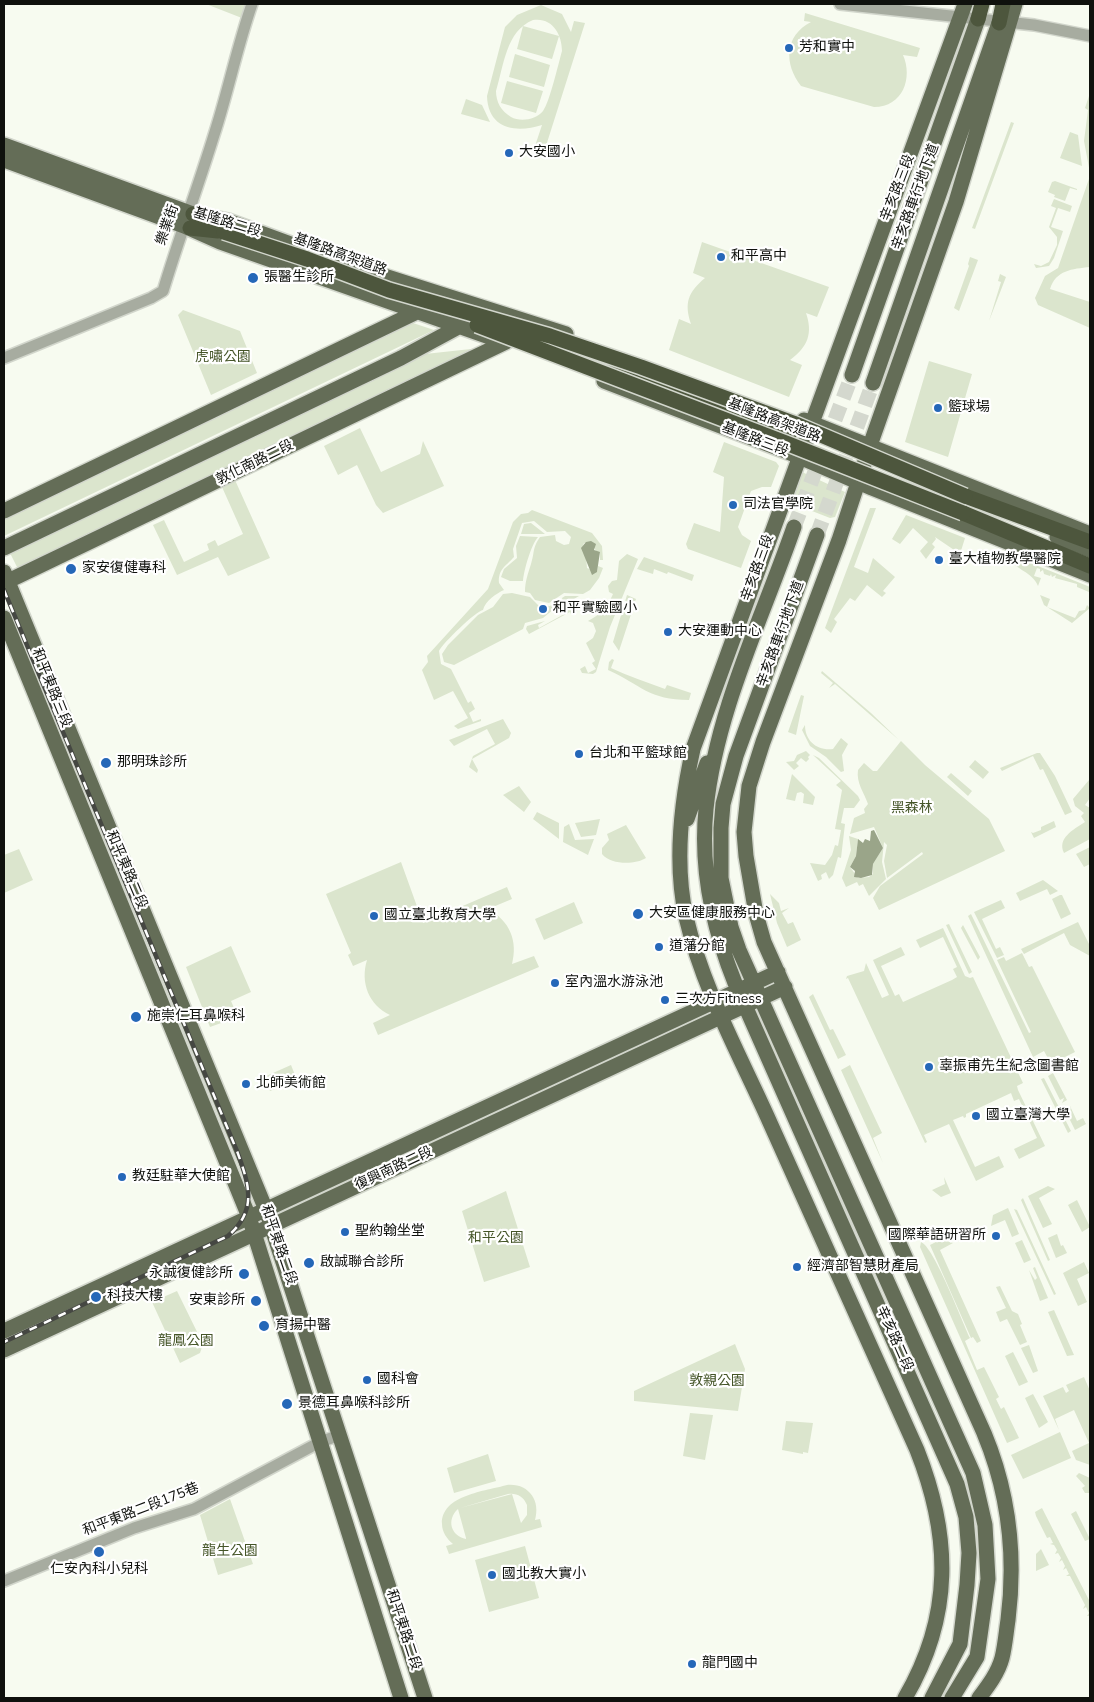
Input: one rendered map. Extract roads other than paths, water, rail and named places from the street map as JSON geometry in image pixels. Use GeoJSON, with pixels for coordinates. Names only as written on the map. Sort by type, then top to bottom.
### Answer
{"type":"FeatureCollection","features":[{"type":"Feature","properties":{"kind":"highway"},"geometry":{"type":"LineString","coordinates":[[978,19],[982,4]]}},
{"type":"Feature","properties":{"kind":"highway"},"geometry":{"type":"LineString","coordinates":[[1003,4],[1005,24]]}},
{"type":"Feature","properties":{"kind":"highway","name":"基隆路高架道路"},"geometry":{"type":"LineString","coordinates":[[189,220],[308,259],[389,290],[448,301],[641,367],[793,423],[965,496],[1090,542]]}},
{"type":"Feature","properties":{"kind":"highway","name":"基隆路高架道路"},"geometry":{"type":"LineString","coordinates":[[448,301],[476,325],[786,443],[1090,566]]}},
{"type":"Feature","properties":{"kind":"highway"},"geometry":{"type":"LineString","coordinates":[[464,324],[583,356],[965,496]]}},
{"type":"Feature","properties":{"kind":"highway"},"geometry":{"type":"LineString","coordinates":[[790,433],[963,513]]}},
{"type":"Feature","properties":{"kind":"main road"},"geometry":{"type":"LineString","coordinates":[[744,832],[749,786],[763,742],[840,540],[870,446],[956,202],[1005,24],[1015,4]]}},
{"type":"Feature","properties":{"kind":"main road","name":"辛亥路三段"},"geometry":{"type":"LineString","coordinates":[[715,1001],[695,950],[686,916],[680,857],[682,794],[692,749],[963,11]]}},
{"type":"Feature","properties":{"kind":"main road","name":"辛亥路車行地下道"},"geometry":{"type":"LineString","coordinates":[[852,375],[978,19]]}},
{"type":"Feature","properties":{"kind":"main road","name":"辛亥路車行地下道"},"geometry":{"type":"LineString","coordinates":[[873,384],[994,39],[1005,24]]}},
{"type":"Feature","properties":{"kind":"main road","name":"基隆路二段"},"geometry":{"type":"LineString","coordinates":[[4,146],[189,220],[220,242],[418,312]]}},
{"type":"Feature","properties":{"kind":"main road","name":"基隆路二段"},"geometry":{"type":"LineString","coordinates":[[4,160],[189,220],[228,221],[448,301]]}},
{"type":"Feature","properties":{"kind":"main road"},"geometry":{"type":"LineString","coordinates":[[4,510],[418,312],[448,301],[506,314],[812,423],[1090,534]]}},
{"type":"Feature","properties":{"kind":"main road","name":"基隆路三段"},"geometry":{"type":"LineString","coordinates":[[418,312],[464,324],[1090,575]]}},
{"type":"Feature","properties":{"kind":"main road"},"geometry":{"type":"LineString","coordinates":[[4,548],[235,438],[464,324],[484,315],[506,314]]}},
{"type":"Feature","properties":{"kind":"main road","name":"敦化南路二段"},"geometry":{"type":"LineString","coordinates":[[5,579],[506,342]]}},
{"type":"Feature","properties":{"kind":"main road"},"geometry":{"type":"LineString","coordinates":[[865,461],[1090,550]]}},
{"type":"Feature","properties":{"kind":"main road","name":"辛亥路車行地下道"},"geometry":{"type":"LineString","coordinates":[[723,725],[794,527]]}},
{"type":"Feature","properties":{"kind":"main road","name":"辛亥路車行地下道"},"geometry":{"type":"LineString","coordinates":[[745,733],[817,535]]}},
{"type":"Feature","properties":{"kind":"main road","name":"和平東路三段"},"geometry":{"type":"LineString","coordinates":[[5,579],[98,804]]}},
{"type":"Feature","properties":{"kind":"main road","name":"和平東路三段"},"geometry":{"type":"LineString","coordinates":[[4,618],[85,814]]}},
{"type":"Feature","properties":{"kind":"main road"},"geometry":{"type":"LineString","coordinates":[[680,857],[698,783],[723,725]]}},
{"type":"Feature","properties":{"kind":"main road"},"geometry":{"type":"LineString","coordinates":[[723,725],[712,767],[706,810],[705,853],[710,897],[719,939],[738,990]]}},
{"type":"Feature","properties":{"kind":"main road"},"geometry":{"type":"LineString","coordinates":[[745,733],[740,760],[738,790],[749,883],[756,914],[781,980],[984,1433],[999,1475],[1009,1522],[1012,1570],[1002,1658],[980,1698]]}},
{"type":"Feature","properties":{"kind":"main road"},"geometry":{"type":"LineString","coordinates":[[745,733],[728,780],[720,828],[720,853],[722,886],[731,927],[754,984]]}},
{"type":"Feature","properties":{"kind":"main road","name":"和平東路二段"},"geometry":{"type":"LineString","coordinates":[[98,804],[272,1226],[425,1698]]}},
{"type":"Feature","properties":{"kind":"main road","name":"和平東路二段"},"geometry":{"type":"LineString","coordinates":[[85,814],[249,1217],[401,1698]]}},
{"type":"Feature","properties":{"kind":"main road"},"geometry":{"type":"LineString","coordinates":[[761,998],[781,980]]}},
{"type":"Feature","properties":{"kind":"main road","name":"復興南路二段"},"geometry":{"type":"LineString","coordinates":[[4,1331],[738,990],[754,984],[781,980]]}},
{"type":"Feature","properties":{"kind":"main road","name":"辛亥路二段"},"geometry":{"type":"LineString","coordinates":[[754,984],[973,1473],[985,1526],[988,1579],[977,1657],[952,1698]]}},
{"type":"Feature","properties":{"kind":"main road","name":"辛亥路二段"},"geometry":{"type":"LineString","coordinates":[[738,990],[957,1484],[966,1517],[969,1553],[966,1595],[960,1644],[932,1698]]}},
{"type":"Feature","properties":{"kind":"main road","name":"復興南路二段"},"geometry":{"type":"LineString","coordinates":[[4,1350],[761,998]]}},
{"type":"Feature","properties":{"kind":"main road","name":"辛亥路二段"},"geometry":{"type":"LineString","coordinates":[[715,1001],[917,1450],[934,1498],[943,1550],[942,1586],[938,1619],[924,1664],[905,1698]]}},
{"type":"Feature","properties":{"kind":"main road"},"geometry":{"type":"LineString","coordinates":[[990,1698],[995,1673]]}},
{"type":"Feature","properties":{"kind":"street","name":"樂業街"},"geometry":{"type":"LineString","coordinates":[[4,358],[151,298],[163,290],[189,220],[237,57],[242,32],[252,4]]}},
{"type":"Feature","properties":{"kind":"street"},"geometry":{"type":"LineString","coordinates":[[840,4],[963,11],[978,19],[1090,36]]}},
{"type":"Feature","properties":{"kind":"street","name":"和平東路二段175巷"},"geometry":{"type":"LineString","coordinates":[[4,1581],[134,1528],[194,1509],[320,1442],[340,1435]]}},
{"type":"Feature","properties":{"kind":"tunnel"},"geometry":{"type":"LineString","coordinates":[[794,527],[852,375]]}},
{"type":"Feature","properties":{"kind":"tunnel"},"geometry":{"type":"LineString","coordinates":[[817,535],[873,383]]}},
{"type":"Feature","properties":{"kind":"railway"},"geometry":{"type":"LineString","coordinates":[[4,590],[237,1151],[245,1175],[248,1196],[244,1216],[228,1236],[4,1342]]}},
{"type":"Feature","properties":{"kind":"place","name":"芳和實中"},"geometry":{"type":"Point","coordinates":[789,48]}},
{"type":"Feature","properties":{"kind":"place","name":"大安國小"},"geometry":{"type":"Point","coordinates":[509,153]}},
{"type":"Feature","properties":{"kind":"place","name":"和平高中"},"geometry":{"type":"Point","coordinates":[721,257]}},
{"type":"Feature","properties":{"kind":"place","name":"張醫生診所"},"geometry":{"type":"Point","coordinates":[253,278]}},
{"type":"Feature","properties":{"kind":"place","name":"籃球場"},"geometry":{"type":"Point","coordinates":[938,408]}},
{"type":"Feature","properties":{"kind":"place","name":"司法官學院"},"geometry":{"type":"Point","coordinates":[733,505]}},
{"type":"Feature","properties":{"kind":"place","name":"臺大植物教學醫院"},"geometry":{"type":"Point","coordinates":[939,560]}},
{"type":"Feature","properties":{"kind":"place","name":"家安復健專科"},"geometry":{"type":"Point","coordinates":[71,569]}},
{"type":"Feature","properties":{"kind":"place","name":"和平實驗國小"},"geometry":{"type":"Point","coordinates":[543,609]}},
{"type":"Feature","properties":{"kind":"place","name":"大安運動中心"},"geometry":{"type":"Point","coordinates":[668,632]}},
{"type":"Feature","properties":{"kind":"place","name":"台北和平籃球館"},"geometry":{"type":"Point","coordinates":[579,754]}},
{"type":"Feature","properties":{"kind":"place","name":"那明珠診所"},"geometry":{"type":"Point","coordinates":[106,763]}},
{"type":"Feature","properties":{"kind":"place","name":"大安區健康服務中心"},"geometry":{"type":"Point","coordinates":[638,914]}},
{"type":"Feature","properties":{"kind":"place","name":"國立臺北教育大學"},"geometry":{"type":"Point","coordinates":[374,916]}},
{"type":"Feature","properties":{"kind":"place","name":"道藩分館"},"geometry":{"type":"Point","coordinates":[659,947]}},
{"type":"Feature","properties":{"kind":"place","name":"室內溫水游泳池"},"geometry":{"type":"Point","coordinates":[555,983]}},
{"type":"Feature","properties":{"kind":"place","name":"三次方Fitness"},"geometry":{"type":"Point","coordinates":[665,1000]}},
{"type":"Feature","properties":{"kind":"place","name":"施崇仁耳鼻喉科"},"geometry":{"type":"Point","coordinates":[136,1017]}},
{"type":"Feature","properties":{"kind":"place","name":"辜振甫先生紀念圖書館"},"geometry":{"type":"Point","coordinates":[929,1067]}},
{"type":"Feature","properties":{"kind":"place","name":"北師美術館"},"geometry":{"type":"Point","coordinates":[246,1084]}},
{"type":"Feature","properties":{"kind":"place","name":"國立臺灣大學"},"geometry":{"type":"Point","coordinates":[976,1116]}},
{"type":"Feature","properties":{"kind":"place","name":"教廷駐華大使館"},"geometry":{"type":"Point","coordinates":[122,1177]}},
{"type":"Feature","properties":{"kind":"place","name":"聖約翰坐堂"},"geometry":{"type":"Point","coordinates":[345,1232]}},
{"type":"Feature","properties":{"kind":"place","name":"國際華語研習所"},"geometry":{"type":"Point","coordinates":[996,1236]}},
{"type":"Feature","properties":{"kind":"place","name":"啟誠聯合診所"},"geometry":{"type":"Point","coordinates":[309,1263]}},
{"type":"Feature","properties":{"kind":"place","name":"經濟部智慧財產局"},"geometry":{"type":"Point","coordinates":[797,1267]}},
{"type":"Feature","properties":{"kind":"place","name":"永誠復健診所"},"geometry":{"type":"Point","coordinates":[244,1274]}},
{"type":"Feature","properties":{"kind":"place","name":"科技大樓"},"geometry":{"type":"Point","coordinates":[96,1297]}},
{"type":"Feature","properties":{"kind":"place","name":"安東診所"},"geometry":{"type":"Point","coordinates":[256,1301]}},
{"type":"Feature","properties":{"kind":"place","name":"育揚中醫"},"geometry":{"type":"Point","coordinates":[264,1326]}},
{"type":"Feature","properties":{"kind":"place","name":"國科會"},"geometry":{"type":"Point","coordinates":[367,1380]}},
{"type":"Feature","properties":{"kind":"place","name":"景德耳鼻喉科診所"},"geometry":{"type":"Point","coordinates":[287,1404]}},
{"type":"Feature","properties":{"kind":"place","name":"仁安內科小兒科"},"geometry":{"type":"Point","coordinates":[99,1552]}},
{"type":"Feature","properties":{"kind":"place","name":"國北教大實小"},"geometry":{"type":"Point","coordinates":[492,1575]}},
{"type":"Feature","properties":{"kind":"place","name":"龍門國中"},"geometry":{"type":"Point","coordinates":[692,1664]}},
{"type":"Feature","properties":{"kind":"park label","name":"虎嘯公園"},"geometry":{"type":"Point","coordinates":[223,358]}},
{"type":"Feature","properties":{"kind":"park label","name":"黑森林"},"geometry":{"type":"Point","coordinates":[912,809]}},
{"type":"Feature","properties":{"kind":"park label","name":"和平公園"},"geometry":{"type":"Point","coordinates":[496,1239]}},
{"type":"Feature","properties":{"kind":"park label","name":"龍鳳公園"},"geometry":{"type":"Point","coordinates":[186,1342]}},
{"type":"Feature","properties":{"kind":"park label","name":"敦親公園"},"geometry":{"type":"Point","coordinates":[717,1382]}},
{"type":"Feature","properties":{"kind":"park label","name":"龍生公園"},"geometry":{"type":"Point","coordinates":[230,1552]}}]}
